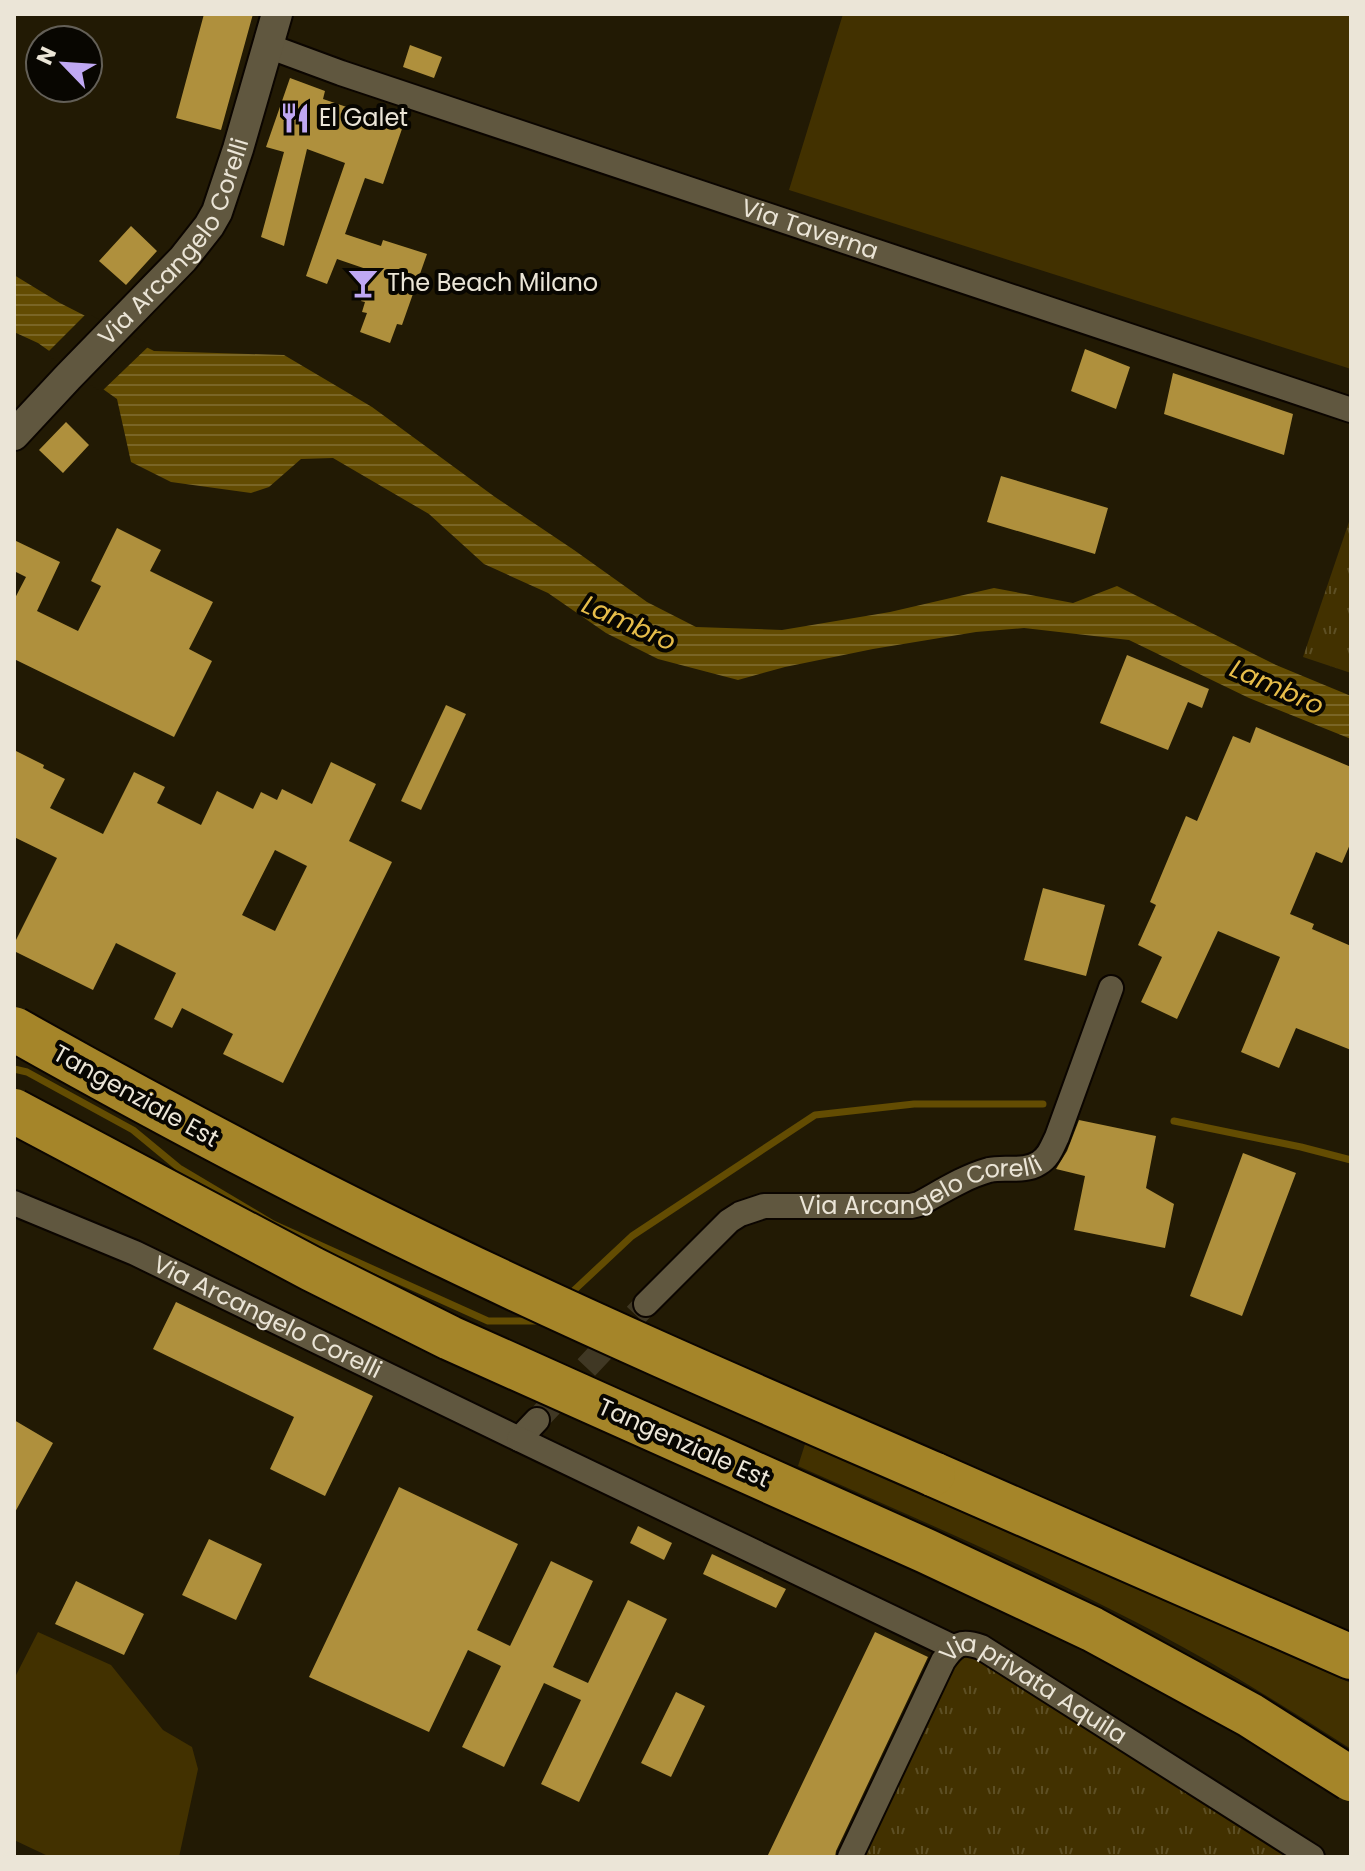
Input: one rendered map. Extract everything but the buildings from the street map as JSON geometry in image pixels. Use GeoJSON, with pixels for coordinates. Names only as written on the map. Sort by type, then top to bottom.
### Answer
{"type":"FeatureCollection","features":[{"type":"Feature","properties":{"kind":"highway","name":"Tangenziale Est"},"geometry":{"type":"LineString","coordinates":[[14,1029],[206,1135],[446,1256],[595,1325],[1351,1657]]}},
{"type":"Feature","properties":{"kind":"highway","name":"Tangenziale Est"},"geometry":{"type":"LineString","coordinates":[[14,1111],[312,1269],[450,1338],[926,1551],[1092,1629],[1250,1715],[1351,1779]]}},
{"type":"Feature","properties":{"kind":"highway"},"geometry":{"type":"LineString","coordinates":[[933,1474],[1351,1625]]}},
{"type":"Feature","properties":{"kind":"street","name":"Via Arcangelo Corelli"},"geometry":{"type":"LineString","coordinates":[[14,435],[183,259],[209,226],[217,212],[238,149],[277,14]]}},
{"type":"Feature","properties":{"kind":"street","name":"Via Taverna"},"geometry":{"type":"LineString","coordinates":[[268,46],[1351,410]]}},
{"type":"Feature","properties":{"kind":"street","name":"Via Arcangelo Corelli"},"geometry":{"type":"LineString","coordinates":[[646,1304],[729,1221],[749,1210],[764,1206],[911,1206],[983,1172],[999,1168],[1027,1168],[1044,1160],[1057,1137],[1111,988]]}},
{"type":"Feature","properties":{"kind":"street","name":"Via Arcangelo Corelli"},"geometry":{"type":"LineString","coordinates":[[14,1203],[135,1253],[953,1647]]}},
{"type":"Feature","properties":{"kind":"street"},"geometry":{"type":"LineString","coordinates":[[519,1439],[537,1420]]}},
{"type":"Feature","properties":{"kind":"street","name":"Via privata Aquila"},"geometry":{"type":"LineString","coordinates":[[850,1857],[943,1661],[953,1647],[968,1643],[981,1647],[1312,1857]]}},
{"type":"Feature","properties":{"kind":"green space"},"geometry":{"type":"Polygon","coordinates":[[[843,14],[1351,14],[1351,369],[789,190],[843,14]]]}},
{"type":"Feature","properties":{"kind":"green space"},"geometry":{"type":"Polygon","coordinates":[[[1351,516],[1351,673],[1303,657],[1351,516]]]}},
{"type":"Feature","properties":{"kind":"green space"},"geometry":{"type":"Polygon","coordinates":[[[805,1444],[1351,1683],[1351,1749],[1224,1671],[1106,1607],[798,1466],[805,1444]]]}},
{"type":"Feature","properties":{"kind":"green space"},"geometry":{"type":"Polygon","coordinates":[[[38,1632],[111,1665],[163,1730],[192,1747],[198,1769],[179,1857],[50,1857],[14,1840],[14,1679],[38,1632]]]}},
{"type":"Feature","properties":{"kind":"green space"},"geometry":{"type":"Polygon","coordinates":[[[970,1655],[980,1657],[1294,1857],[861,1857],[946,1679],[959,1660],[970,1655]]]}},
{"type":"Feature","properties":{"kind":"water","name":"Lambro"},"geometry":{"type":"Polygon","coordinates":[[[14,275],[60,303],[154,351],[284,355],[372,407],[647,602],[696,627],[782,630],[890,612],[994,588],[1073,603],[1117,586],[1276,665],[1351,696],[1351,739],[1249,698],[1129,640],[1024,628],[976,632],[873,649],[738,680],[658,659],[606,633],[548,593],[484,564],[429,514],[333,458],[301,459],[269,487],[251,493],[171,482],[131,462],[117,399],[38,343],[14,332],[14,275]]]}},
{"type":"Feature","properties":{"kind":"pier"},"geometry":{"type":"Polygon","coordinates":[[[87,313],[150,345],[101,392],[46,354],[87,313]]]}},
{"type":"Feature","properties":{"kind":"waterway"},"geometry":{"type":"LineString","coordinates":[[14,1069],[27,1072],[133,1130],[179,1168],[273,1224],[488,1321],[542,1320]]}},
{"type":"Feature","properties":{"kind":"waterway"},"geometry":{"type":"LineString","coordinates":[[569,1295],[632,1236],[815,1115],[914,1104],[1043,1104]]}},
{"type":"Feature","properties":{"kind":"waterway"},"geometry":{"type":"LineString","coordinates":[[1174,1121],[1351,1160]]}},
{"type":"Feature","properties":{"kind":"tunnel"},"geometry":{"type":"LineString","coordinates":[[537,1420],[646,1304]]}},
{"type":"Feature","properties":{"kind":"place","name":"El Galet"},"geometry":{"type":"Point","coordinates":[295,118]}},
{"type":"Feature","properties":{"kind":"place","name":"The Beach Milano"},"geometry":{"type":"Point","coordinates":[363,283]}}]}
